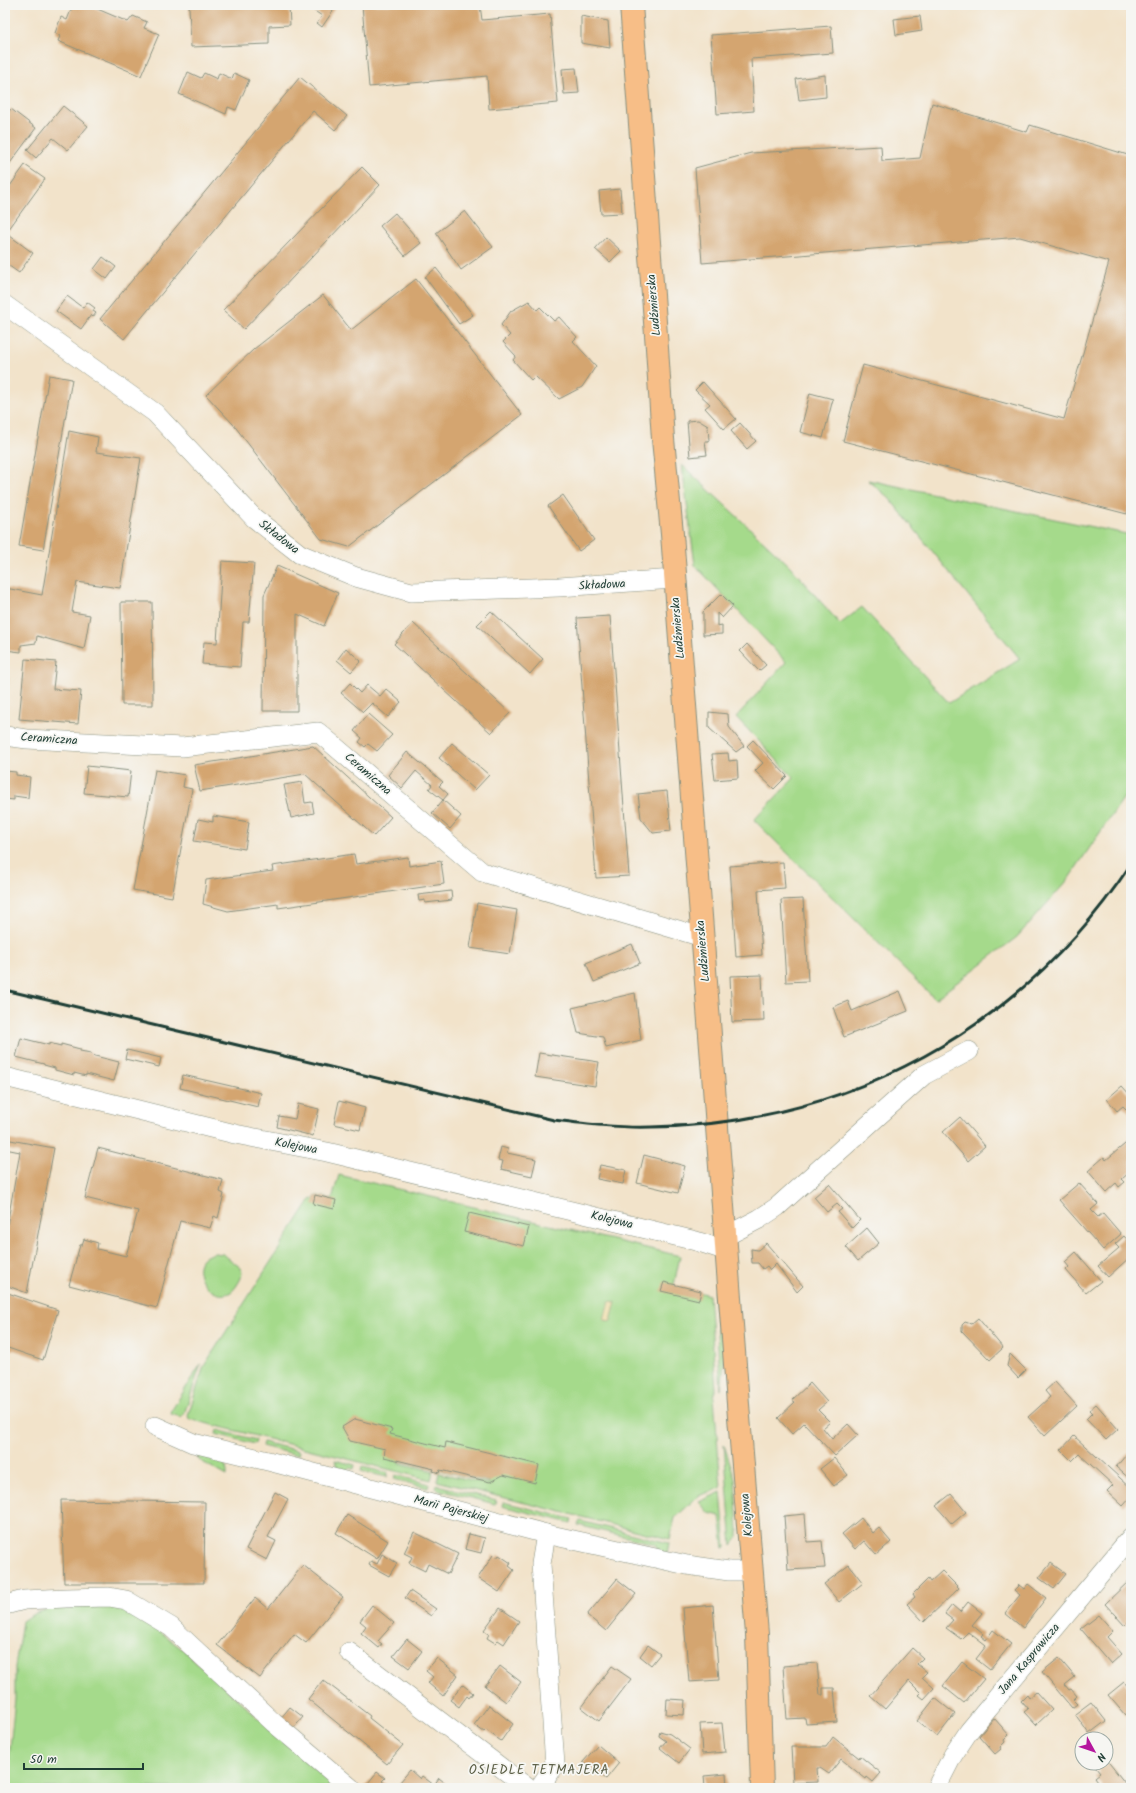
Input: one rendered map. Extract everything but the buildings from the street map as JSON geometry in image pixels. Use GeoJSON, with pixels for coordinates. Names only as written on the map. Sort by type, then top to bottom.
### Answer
{"type":"FeatureCollection","features":[{"type":"Feature","properties":{"kind":"main road","name":"Ludźmierska"},"geometry":{"type":"LineString","coordinates":[[631,5],[726,1244]]}},
{"type":"Feature","properties":{"kind":"main road","name":"Kolejowa"},"geometry":{"type":"LineString","coordinates":[[726,1244],[757,1634],[762,1788]]}},
{"type":"Feature","properties":{"kind":"main road"},"geometry":{"type":"LineString","coordinates":[[749,1788],[761,1753]]}},
{"type":"Feature","properties":{"kind":"street","name":"Składowa"},"geometry":{"type":"LineString","coordinates":[[5,305],[155,413],[254,518],[300,554],[356,577],[411,592],[559,588],[674,579]]}},
{"type":"Feature","properties":{"kind":"street","name":"Ceramiczna"},"geometry":{"type":"LineString","coordinates":[[5,736],[27,739],[182,747],[318,732],[482,872],[702,937]]}},
{"type":"Feature","properties":{"kind":"street"},"geometry":{"type":"LineString","coordinates":[[726,1244],[777,1207],[924,1075],[969,1051]]}},
{"type":"Feature","properties":{"kind":"street","name":"Kolejowa"},"geometry":{"type":"LineString","coordinates":[[5,1077],[235,1134],[327,1152],[696,1241],[726,1244]]}},
{"type":"Feature","properties":{"kind":"street","name":"Marii Pajerskiej"},"geometry":{"type":"LineString","coordinates":[[155,1426],[193,1443],[546,1534],[687,1565],[729,1571],[752,1571]]}},
{"type":"Feature","properties":{"kind":"street"},"geometry":{"type":"LineString","coordinates":[[539,1788],[555,1765],[541,1564],[546,1534]]}},
{"type":"Feature","properties":{"kind":"street","name":"Jana Kasprowicza"},"geometry":{"type":"LineString","coordinates":[[936,1788],[953,1755],[969,1731],[1131,1537]]}},
{"type":"Feature","properties":{"kind":"street"},"geometry":{"type":"LineString","coordinates":[[5,1605],[24,1600],[66,1598],[109,1598],[126,1600],[171,1627],[274,1723],[351,1788]]}},
{"type":"Feature","properties":{"kind":"street"},"geometry":{"type":"LineString","coordinates":[[349,1652],[528,1788]]}},
{"type":"Feature","properties":{"kind":"green space"},"geometry":{"type":"Polygon","coordinates":[[[682,465],[789,565],[840,624],[862,607],[949,703],[1020,659],[889,498],[868,480],[1131,535],[1131,786],[1067,881],[1017,937],[935,999],[754,820],[794,778],[736,717],[786,662],[695,565],[682,465]]]}},
{"type":"Feature","properties":{"kind":"green space"},"geometry":{"type":"Polygon","coordinates":[[[339,1175],[680,1256],[674,1285],[709,1295],[716,1389],[714,1397],[721,1488],[698,1496],[675,1518],[670,1539],[437,1481],[439,1473],[433,1471],[431,1480],[189,1419],[188,1415],[204,1366],[311,1199],[314,1199],[315,1195],[332,1199],[339,1175]],[[399,1461],[399,1463],[433,1471],[434,1469],[399,1461]],[[440,1470],[439,1473],[489,1484],[489,1482],[440,1470]]]}},
{"type":"Feature","properties":{"kind":"green space"},"geometry":{"type":"Polygon","coordinates":[[[215,1253],[223,1254],[241,1268],[241,1279],[229,1293],[220,1294],[212,1291],[204,1284],[200,1275],[199,1266],[204,1258],[215,1253]]]}},
{"type":"Feature","properties":{"kind":"green space"},"geometry":{"type":"Polygon","coordinates":[[[720,1290],[725,1356],[721,1389],[714,1291],[720,1290]]]}},
{"type":"Feature","properties":{"kind":"green space"},"geometry":{"type":"Polygon","coordinates":[[[201,1364],[184,1414],[181,1417],[171,1414],[173,1408],[201,1364]]]}},
{"type":"Feature","properties":{"kind":"green space"},"geometry":{"type":"Polygon","coordinates":[[[217,1430],[256,1440],[255,1444],[216,1434],[217,1430]]]}},
{"type":"Feature","properties":{"kind":"green space"},"geometry":{"type":"Polygon","coordinates":[[[263,1442],[299,1451],[298,1455],[262,1446],[263,1442]]]}},
{"type":"Feature","properties":{"kind":"green space"},"geometry":{"type":"Polygon","coordinates":[[[724,1445],[735,1478],[738,1537],[732,1545],[724,1445]]]}},
{"type":"Feature","properties":{"kind":"green space"},"geometry":{"type":"Polygon","coordinates":[[[195,1452],[217,1458],[225,1464],[227,1476],[199,1460],[195,1452]]]}},
{"type":"Feature","properties":{"kind":"green space"},"geometry":{"type":"Polygon","coordinates":[[[335,1460],[355,1465],[354,1469],[350,1468],[341,1472],[337,1468],[335,1460]]]}},
{"type":"Feature","properties":{"kind":"green space"},"geometry":{"type":"Polygon","coordinates":[[[362,1467],[388,1473],[387,1477],[361,1471],[362,1467]]]}},
{"type":"Feature","properties":{"kind":"green space"},"geometry":{"type":"Polygon","coordinates":[[[395,1475],[429,1484],[428,1488],[394,1479],[395,1475]]]}},
{"type":"Feature","properties":{"kind":"green space"},"geometry":{"type":"Polygon","coordinates":[[[437,1485],[496,1500],[495,1504],[436,1489],[437,1485]]]}},
{"type":"Feature","properties":{"kind":"green space"},"geometry":{"type":"Polygon","coordinates":[[[721,1492],[726,1548],[724,1548],[720,1516],[709,1513],[699,1502],[721,1492]]]}},
{"type":"Feature","properties":{"kind":"green space"},"geometry":{"type":"Polygon","coordinates":[[[503,1502],[572,1519],[571,1523],[502,1506],[503,1502]]]}},
{"type":"Feature","properties":{"kind":"green space"},"geometry":{"type":"Polygon","coordinates":[[[580,1521],[669,1543],[667,1553],[659,1552],[655,1544],[578,1525],[580,1521]]]}},
{"type":"Feature","properties":{"kind":"green space"},"geometry":{"type":"Polygon","coordinates":[[[64,1606],[110,1606],[128,1608],[182,1649],[336,1788],[6,1788],[15,1699],[15,1667],[22,1621],[43,1611],[64,1606]]]}},
{"type":"Feature","properties":{"kind":"sand"},"geometry":{"type":"Polygon","coordinates":[[[609,1301],[616,1302],[611,1321],[604,1320],[609,1301]]]}},
{"type":"Feature","properties":{"kind":"railway"},"geometry":{"type":"LineString","coordinates":[[5,990],[554,1120],[626,1127],[651,1127],[723,1122],[794,1108],[861,1086],[924,1056],[983,1019],[1038,974],[1087,922],[1131,864]]}},
{"type":"Feature","properties":{"kind":"district","name":"OSIEDLE TETMAJERA"},"geometry":{"type":"Point","coordinates":[539,1770]}}]}
